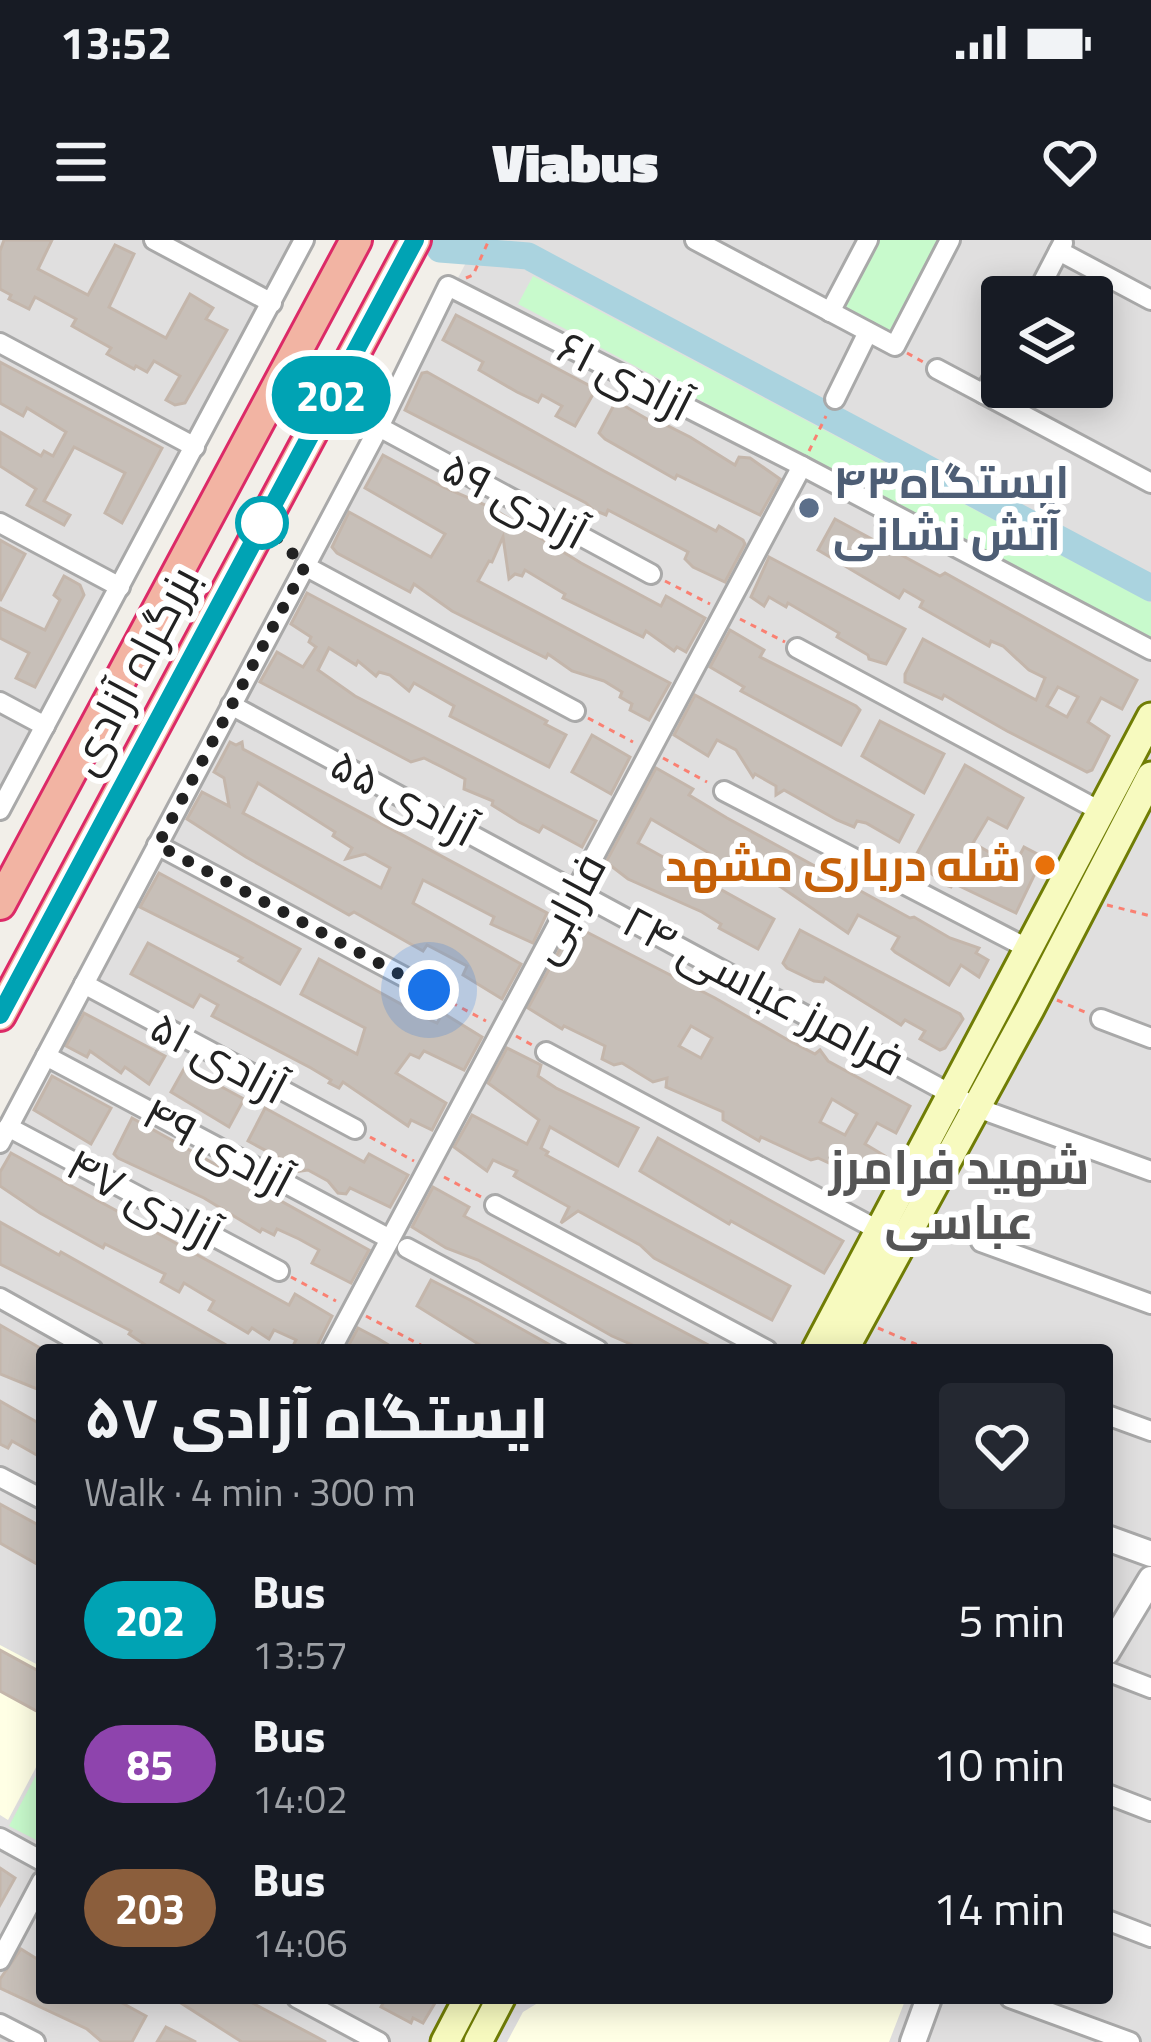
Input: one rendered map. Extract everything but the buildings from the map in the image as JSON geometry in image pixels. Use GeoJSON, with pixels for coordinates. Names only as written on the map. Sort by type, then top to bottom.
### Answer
{"type":"FeatureCollection","features":[{"type":"Feature","properties":{"kind":"highway"},"geometry":{"type":"LineString","coordinates":[[328,292],[339,240]]}},
{"type":"Feature","properties":{"kind":"highway","name":"بزرگراه آزادی"},"geometry":{"type":"LineString","coordinates":[[0,904],[356,240]]}},
{"type":"Feature","properties":{"kind":"highway","name":"بزرگراه آزادی"},"geometry":{"type":"LineString","coordinates":[[0,1015],[415,240]]}},
{"type":"Feature","properties":{"kind":"main road"},"geometry":{"type":"LineString","coordinates":[[847,1344],[916,1217],[1029,949],[1151,717]]}},
{"type":"Feature","properties":{"kind":"main road"},"geometry":{"type":"LineString","coordinates":[[819,1344],[878,1230],[1039,992],[1151,776]]}},
{"type":"Feature","properties":{"kind":"main road"},"geometry":{"type":"LineString","coordinates":[[445,2042],[465,2004]]}},
{"type":"Feature","properties":{"kind":"main road"},"geometry":{"type":"LineString","coordinates":[[478,2042],[499,2004]]}},
{"type":"Feature","properties":{"kind":"street"},"geometry":{"type":"LineString","coordinates":[[154,240],[272,303]]}},
{"type":"Feature","properties":{"kind":"street"},"geometry":{"type":"LineString","coordinates":[[0,810],[304,240]]}},
{"type":"Feature","properties":{"kind":"street"},"geometry":{"type":"LineString","coordinates":[[695,240],[895,346],[950,240]]}},
{"type":"Feature","properties":{"kind":"street"},"geometry":{"type":"LineString","coordinates":[[830,312],[868,240]]}},
{"type":"Feature","properties":{"kind":"street"},"geometry":{"type":"LineString","coordinates":[[1046,276],[1062,245],[1151,300]]}},
{"type":"Feature","properties":{"kind":"street","name":"آزادی ۶۱"},"geometry":{"type":"LineString","coordinates":[[379,427],[448,286],[1151,650]]}},
{"type":"Feature","properties":{"kind":"street"},"geometry":{"type":"LineString","coordinates":[[835,399],[868,332]]}},
{"type":"Feature","properties":{"kind":"street"},"geometry":{"type":"LineString","coordinates":[[0,343],[195,447]]}},
{"type":"Feature","properties":{"kind":"street"},"geometry":{"type":"LineString","coordinates":[[937,369],[981,392]]}},
{"type":"Feature","properties":{"kind":"street"},"geometry":{"type":"LineString","coordinates":[[1010,408],[1151,483]]}},
{"type":"Feature","properties":{"kind":"street"},"geometry":{"type":"LineString","coordinates":[[4,1135],[379,427]]}},
{"type":"Feature","properties":{"kind":"street","name":"آزادی ۵۹"},"geometry":{"type":"LineString","coordinates":[[379,427],[651,574]]}},
{"type":"Feature","properties":{"kind":"street","name":"فارابی"},"geometry":{"type":"LineString","coordinates":[[335,1344],[398,1244],[576,890],[802,466]]}},
{"type":"Feature","properties":{"kind":"street"},"geometry":{"type":"LineString","coordinates":[[0,523],[120,587]]}},
{"type":"Feature","properties":{"kind":"street"},"geometry":{"type":"LineString","coordinates":[[305,566],[575,711]]}},
{"type":"Feature","properties":{"kind":"street"},"geometry":{"type":"LineString","coordinates":[[797,648],[1102,812]]}},
{"type":"Feature","properties":{"kind":"street"},"geometry":{"type":"LineString","coordinates":[[0,702],[45,726]]}},
{"type":"Feature","properties":{"kind":"street","name":"آزادی ۵۵"},"geometry":{"type":"LineString","coordinates":[[232,705],[576,890]]}},
{"type":"Feature","properties":{"kind":"street"},"geometry":{"type":"LineString","coordinates":[[724,791],[1029,949]]}},
{"type":"Feature","properties":{"kind":"street"},"geometry":{"type":"LineString","coordinates":[[158,845],[429,990]]}},
{"type":"Feature","properties":{"kind":"street","name":"فرامرز عباسی ۲۴"},"geometry":{"type":"LineString","coordinates":[[576,890],[964,1099],[1151,1171]]}},
{"type":"Feature","properties":{"kind":"street","name":"۵۱ آزادی"},"geometry":{"type":"LineString","coordinates":[[84,984],[355,1129]]}},
{"type":"Feature","properties":{"kind":"street"},"geometry":{"type":"LineString","coordinates":[[1101,1019],[1151,1038]]}},
{"type":"Feature","properties":{"kind":"street"},"geometry":{"type":"LineString","coordinates":[[546,1052],[878,1230]]}},
{"type":"Feature","properties":{"kind":"street","name":"۴۹ آزادی"},"geometry":{"type":"LineString","coordinates":[[46,1056],[587,1344]]}},
{"type":"Feature","properties":{"kind":"street","name":"۴۷ آزادی"},"geometry":{"type":"LineString","coordinates":[[4,1135],[279,1271]]}},
{"type":"Feature","properties":{"kind":"street"},"geometry":{"type":"LineString","coordinates":[[495,1205],[756,1344]]}},
{"type":"Feature","properties":{"kind":"street"},"geometry":{"type":"LineString","coordinates":[[981,1242],[1151,1304]]}},
{"type":"Feature","properties":{"kind":"street"},"geometry":{"type":"LineString","coordinates":[[0,1298],[82,1344]]}},
{"type":"Feature","properties":{"kind":"street"},"geometry":{"type":"LineString","coordinates":[[1113,1416],[1151,1431]]}},
{"type":"Feature","properties":{"kind":"street"},"geometry":{"type":"LineString","coordinates":[[0,1477],[36,1496]]}},
{"type":"Feature","properties":{"kind":"street"},"geometry":{"type":"LineString","coordinates":[[1113,1540],[1151,1554]]}},
{"type":"Feature","properties":{"kind":"street"},"geometry":{"type":"LineString","coordinates":[[1113,1642],[1151,1580]]}},
{"type":"Feature","properties":{"kind":"street"},"geometry":{"type":"LineString","coordinates":[[1113,1673],[1151,1688]]}},
{"type":"Feature","properties":{"kind":"street"},"geometry":{"type":"LineString","coordinates":[[1113,1797],[1151,1811]]}},
{"type":"Feature","properties":{"kind":"street"},"geometry":{"type":"LineString","coordinates":[[0,1838],[36,1858]]}},
{"type":"Feature","properties":{"kind":"street"},"geometry":{"type":"LineString","coordinates":[[0,1960],[36,1893]]}},
{"type":"Feature","properties":{"kind":"street"},"geometry":{"type":"LineString","coordinates":[[1113,1922],[1151,1937]]}},
{"type":"Feature","properties":{"kind":"street"},"geometry":{"type":"LineString","coordinates":[[308,2004],[379,2042]]}},
{"type":"Feature","properties":{"kind":"street"},"geometry":{"type":"LineString","coordinates":[[913,2042],[927,2004]]}},
{"type":"Feature","properties":{"kind":"street"},"geometry":{"type":"LineString","coordinates":[[1026,2004],[1130,2042]]}},
{"type":"Feature","properties":{"kind":"street"},"geometry":{"type":"LineString","coordinates":[[0,2024],[35,2042]]}},
{"type":"Feature","properties":{"kind":"path"},"geometry":{"type":"LineString","coordinates":[[472,275],[489,240]]}},
{"type":"Feature","properties":{"kind":"path"},"geometry":{"type":"LineString","coordinates":[[895,346],[937,369]]}},
{"type":"Feature","properties":{"kind":"path"},"geometry":{"type":"LineString","coordinates":[[802,466],[820,428]]}},
{"type":"Feature","properties":{"kind":"path"},"geometry":{"type":"LineString","coordinates":[[1088,899],[1151,916]]}},
{"type":"Feature","properties":{"kind":"path"},"geometry":{"type":"LineString","coordinates":[[1039,992],[1101,1019]]}},
{"type":"Feature","properties":{"kind":"path"},"geometry":{"type":"LineString","coordinates":[[916,1217],[981,1242]]}},
{"type":"Feature","properties":{"kind":"path"},"geometry":{"type":"LineString","coordinates":[[860,1321],[916,1344]]}},
{"type":"Feature","properties":{"kind":"shaded area"},"geometry":{"type":"Polygon","coordinates":[[[0,240],[300,240],[0,802],[0,240]]]}},
{"type":"Feature","properties":{"kind":"shaded area"},"geometry":{"type":"Polygon","coordinates":[[[478,240],[1151,240],[1151,2042],[0,2042],[0,1144],[478,240]]]}},
{"type":"Feature","properties":{"kind":"shaded area"},"geometry":{"type":"Polygon","coordinates":[[[0,1645],[36,1664],[36,1767],[8,1820],[0,1815],[0,1645]]]}},
{"type":"Feature","properties":{"kind":"shaded area"},"geometry":{"type":"Polygon","coordinates":[[[536,2004],[904,2004],[889,2042],[507,2042],[523,2012],[536,2004]]]}},
{"type":"Feature","properties":{"kind":"green space"},"geometry":{"type":"Polygon","coordinates":[[[877,240],[938,240],[888,334],[840,309],[877,240]]]}},
{"type":"Feature","properties":{"kind":"green space"},"geometry":{"type":"Polygon","coordinates":[[[533,276],[1151,603],[1151,639],[518,304],[533,276]]]}},
{"type":"Feature","properties":{"kind":"green space"},"geometry":{"type":"Polygon","coordinates":[[[36,1775],[36,1840],[9,1826],[36,1775]]]}},
{"type":"Feature","properties":{"kind":"waterway"},"geometry":{"type":"LineString","coordinates":[[440,249],[528,256],[1151,588]]}},
{"type":"Feature","properties":{"kind":"bus line","name":"202"},"geometry":{"type":"LineString","coordinates":[[0,1015],[415,240]]}},
{"type":"Feature","properties":{"kind":"place","name":"ایستگاه۴۳ آتش نشانی"},"geometry":{"type":"Point","coordinates":[809,508]}},
{"type":"Feature","properties":{"kind":"place","name":"شله درباری مشهد"},"geometry":{"type":"Point","coordinates":[1045,865]}},
{"type":"Feature","properties":{"kind":"district","name":"شهید فرامرز عباسی"},"geometry":{"type":"Point","coordinates":[959,1194]}},
{"type":"Feature","properties":{"kind":"route"},"geometry":{"type":"LineString","coordinates":[[262,523],[305,566],[158,845],[429,990]]}}]}
